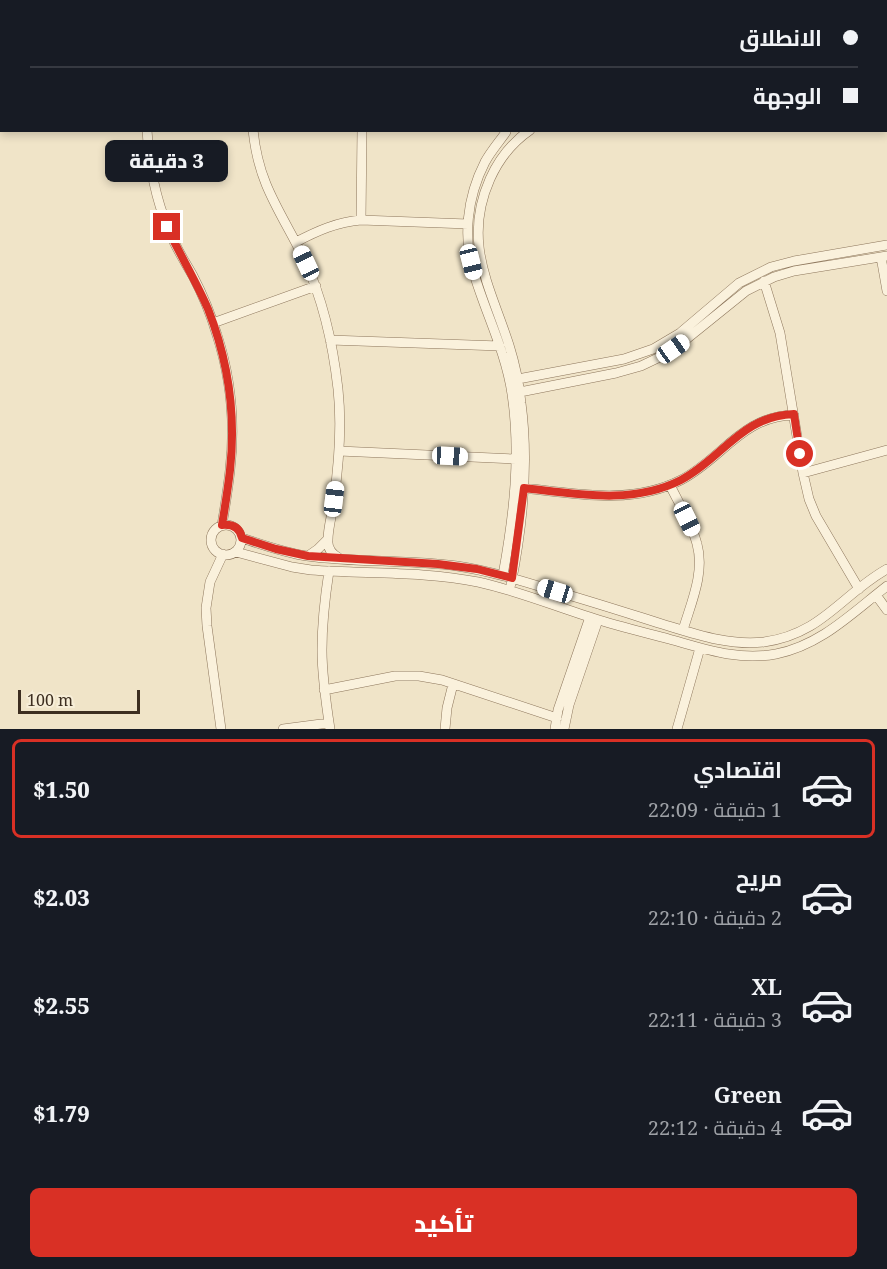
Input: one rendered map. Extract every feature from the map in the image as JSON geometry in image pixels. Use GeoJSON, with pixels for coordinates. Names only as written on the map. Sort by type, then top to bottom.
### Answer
{"type":"FeatureCollection","features":[{"type":"Feature","properties":{"kind":"street"},"geometry":{"type":"LineString","coordinates":[[147,132],[152,176],[164,218],[213,323],[227,377],[231,419],[230,471],[222,525]]}},
{"type":"Feature","properties":{"kind":"street"},"geometry":{"type":"LineString","coordinates":[[253,132],[257,156],[265,181],[316,286],[330,340],[338,397],[339,451],[327,540],[330,550],[339,558]]}},
{"type":"Feature","properties":{"kind":"street"},"geometry":{"type":"LineString","coordinates":[[361,220],[362,132]]}},
{"type":"Feature","properties":{"kind":"street"},"geometry":{"type":"LineString","coordinates":[[505,132],[486,160],[480,174],[470,203],[467,239],[474,275],[500,346],[512,395],[516,459],[507,577],[510,591]]}},
{"type":"Feature","properties":{"kind":"street"},"geometry":{"type":"LineString","coordinates":[[506,132],[512,145]]}},
{"type":"Feature","properties":{"kind":"street"},"geometry":{"type":"LineString","coordinates":[[507,577],[524,488],[525,446],[518,379],[510,346],[483,271],[478,232],[484,193],[495,169],[512,145],[528,132]]}},
{"type":"Feature","properties":{"kind":"street"},"geometry":{"type":"LineString","coordinates":[[296,242],[334,224],[361,220],[468,224]]}},
{"type":"Feature","properties":{"kind":"street"},"geometry":{"type":"LineString","coordinates":[[518,379],[624,359],[653,349],[680,333],[740,283],[771,267],[887,245]]}},
{"type":"Feature","properties":{"kind":"street"},"geometry":{"type":"LineString","coordinates":[[520,392],[630,370],[651,361],[684,341],[737,296],[764,281],[794,271],[884,256],[887,291]]}},
{"type":"Feature","properties":{"kind":"street"},"geometry":{"type":"LineString","coordinates":[[764,281],[780,333],[809,499],[816,516],[858,589]]}},
{"type":"Feature","properties":{"kind":"street"},"geometry":{"type":"LineString","coordinates":[[213,323],[316,286]]}},
{"type":"Feature","properties":{"kind":"street"},"geometry":{"type":"LineString","coordinates":[[330,340],[500,346]]}},
{"type":"Feature","properties":{"kind":"street"},"geometry":{"type":"LineString","coordinates":[[524,488],[618,496],[644,493],[670,485],[694,472],[754,424],[777,416],[794,414]]}},
{"type":"Feature","properties":{"kind":"street"},"geometry":{"type":"LineString","coordinates":[[803,473],[887,450]]}},
{"type":"Feature","properties":{"kind":"street"},"geometry":{"type":"LineString","coordinates":[[339,451],[516,459]]}},
{"type":"Feature","properties":{"kind":"street"},"geometry":{"type":"LineString","coordinates":[[670,485],[695,537],[699,556],[699,575],[683,630]]}},
{"type":"Feature","properties":{"kind":"street"},"geometry":{"type":"LineString","coordinates":[[222,525],[235,527],[242,538],[240,546],[232,554],[223,555],[215,550],[211,542],[215,529],[222,525]]}},
{"type":"Feature","properties":{"kind":"street"},"geometry":{"type":"LineString","coordinates":[[242,538],[308,556],[438,564],[477,569],[729,642],[771,641],[810,627],[887,569]]}},
{"type":"Feature","properties":{"kind":"street"},"geometry":{"type":"LineString","coordinates":[[308,556],[327,540]]}},
{"type":"Feature","properties":{"kind":"street"},"geometry":{"type":"LineString","coordinates":[[236,552],[292,567],[439,577],[477,582],[700,648],[741,656],[764,656],[808,644],[829,632],[887,586]]}},
{"type":"Feature","properties":{"kind":"street"},"geometry":{"type":"LineString","coordinates":[[221,729],[206,608],[210,582],[223,555]]}},
{"type":"Feature","properties":{"kind":"street"},"geometry":{"type":"LineString","coordinates":[[283,729],[330,726],[324,690],[322,652],[329,571]]}},
{"type":"Feature","properties":{"kind":"street"},"geometry":{"type":"LineString","coordinates":[[876,595],[887,610]]}},
{"type":"Feature","properties":{"kind":"street"},"geometry":{"type":"LineString","coordinates":[[555,729],[556,718],[594,618]]}},
{"type":"Feature","properties":{"kind":"street"},"geometry":{"type":"LineString","coordinates":[[564,729],[594,618]]}},
{"type":"Feature","properties":{"kind":"street"},"geometry":{"type":"LineString","coordinates":[[677,729],[700,648]]}},
{"type":"Feature","properties":{"kind":"street"},"geometry":{"type":"LineString","coordinates":[[324,690],[395,676],[431,677],[556,718]]}},
{"type":"Feature","properties":{"kind":"street"},"geometry":{"type":"LineString","coordinates":[[445,729],[453,684]]}},
{"type":"Feature","properties":{"kind":"route"},"geometry":{"type":"LineString","coordinates":[[167,227],[200,292],[218,335],[230,398],[232,445],[222,525],[235,527],[242,538],[293,554],[458,566],[512,578],[524,488],[605,496],[631,495],[657,490],[694,472],[754,424],[768,418],[785,415],[794,414],[800,454]]}}]}
